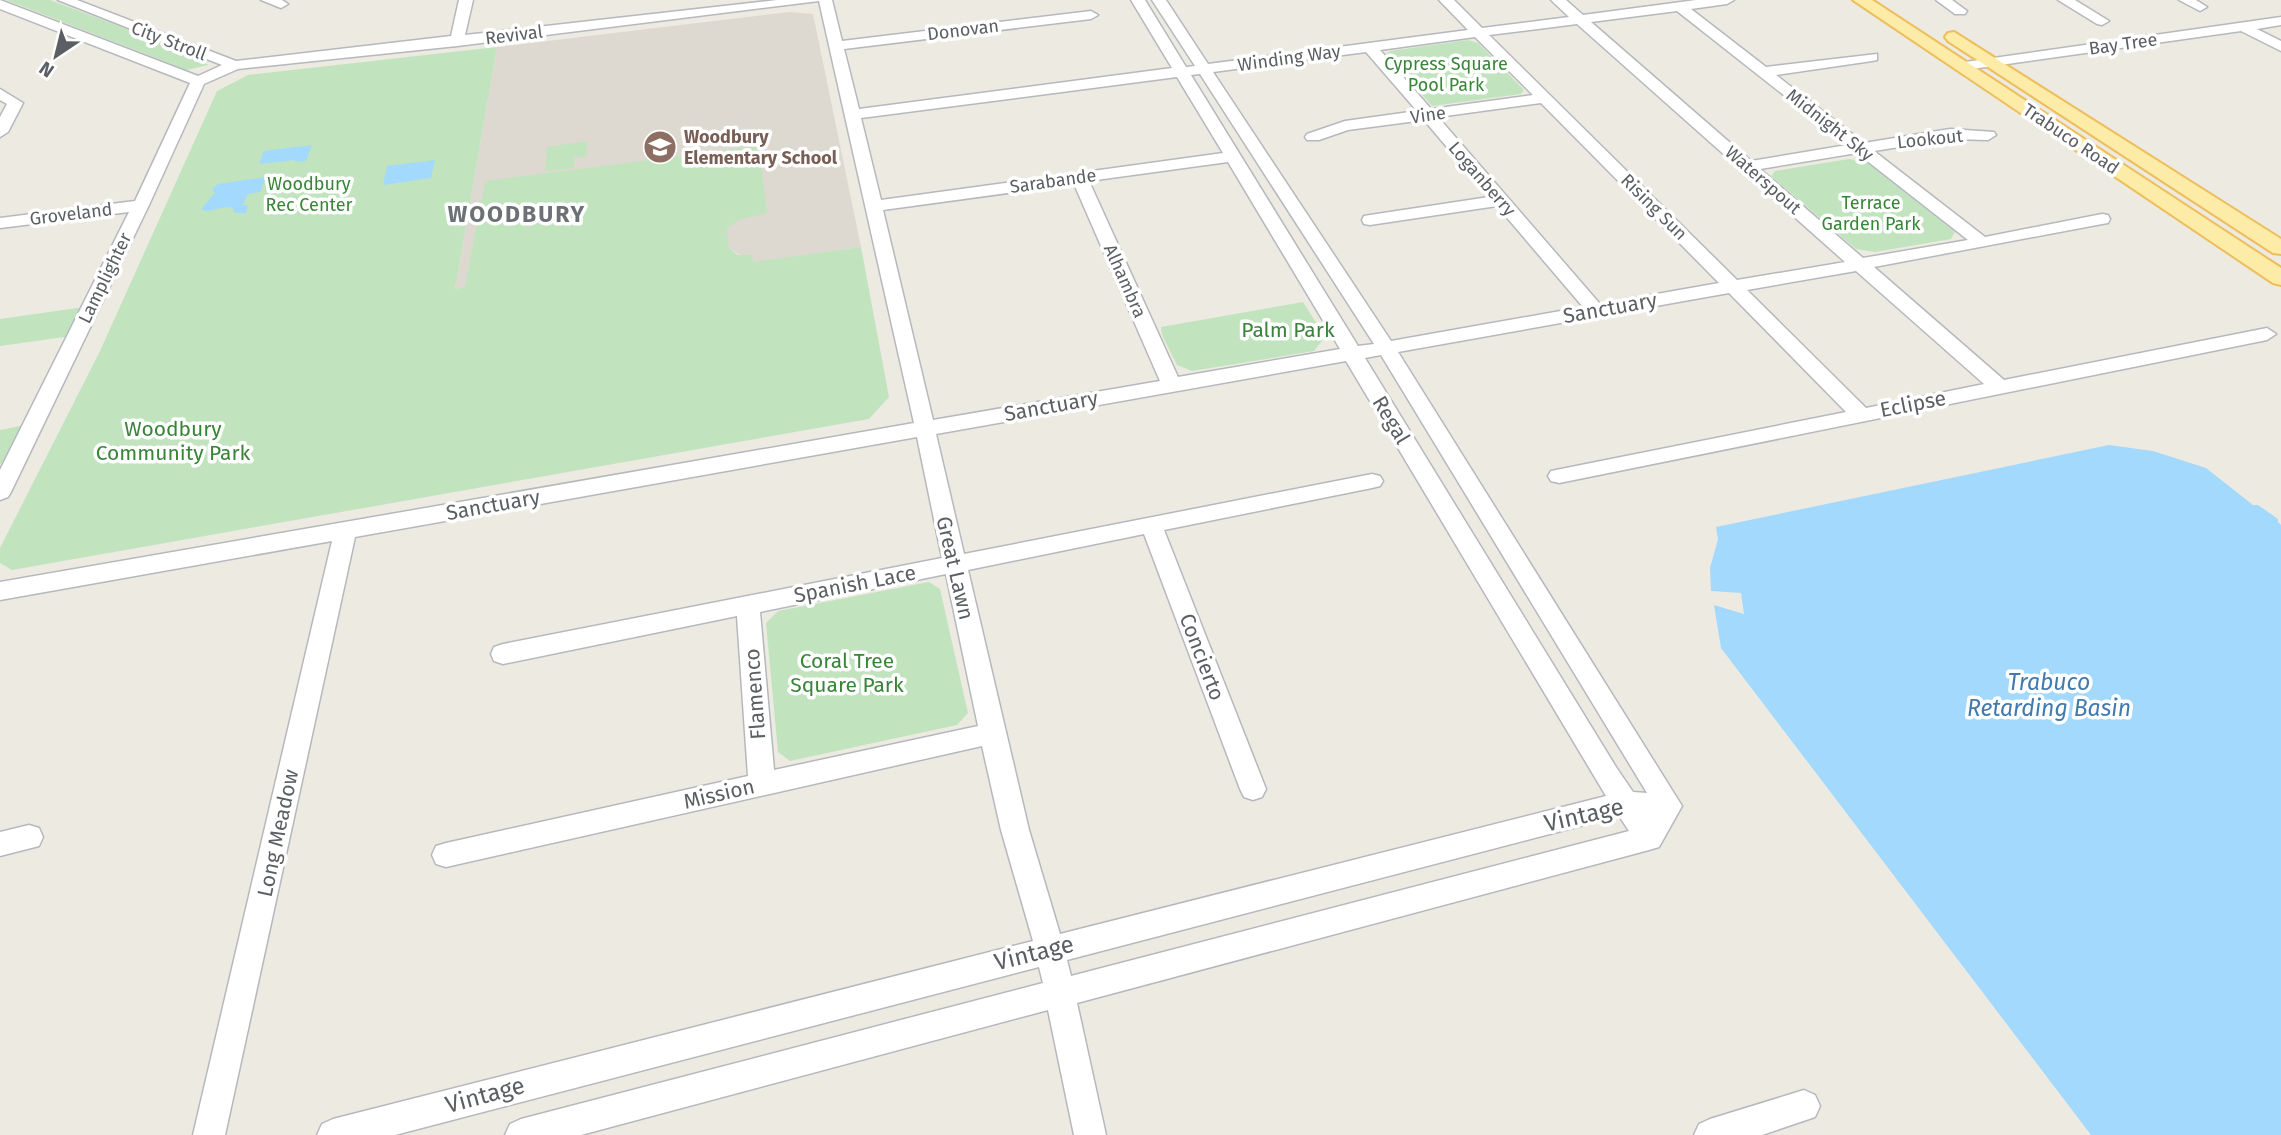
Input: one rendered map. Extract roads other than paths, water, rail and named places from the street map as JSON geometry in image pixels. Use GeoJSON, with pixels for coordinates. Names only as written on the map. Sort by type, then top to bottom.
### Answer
{"type":"FeatureCollection","features":[{"type":"Feature","properties":{"kind":"main road","name":"Trabuco Road"},"geometry":{"type":"LineString","coordinates":[[1861,0],[1987,70],[2281,248]]}},
{"type":"Feature","properties":{"kind":"main road","name":"Trabuco Road"},"geometry":{"type":"LineString","coordinates":[[1940,28],[1987,70],[2281,278]]}},
{"type":"Feature","properties":{"kind":"street","name":"City Stroll"},"geometry":{"type":"LineString","coordinates":[[65,0],[235,65]]}},
{"type":"Feature","properties":{"kind":"street"},"geometry":{"type":"LineString","coordinates":[[457,41],[466,0]]}},
{"type":"Feature","properties":{"kind":"street","name":"Revival"},"geometry":{"type":"LineString","coordinates":[[198,81],[235,65],[813,0]]}},
{"type":"Feature","properties":{"kind":"street","name":"Great Lawn"},"geometry":{"type":"LineString","coordinates":[[825,0],[992,733],[1015,830],[1050,949],[1090,1135]]}},
{"type":"Feature","properties":{"kind":"street","name":"Regal"},"geometry":{"type":"LineString","coordinates":[[1138,0],[1624,803],[1649,838]]}},
{"type":"Feature","properties":{"kind":"street","name":"Regal"},"geometry":{"type":"LineString","coordinates":[[1159,0],[1386,348],[1669,806]]}},
{"type":"Feature","properties":{"kind":"street","name":"Rising Sun"},"geometry":{"type":"LineString","coordinates":[[1446,0],[1861,415]]}},
{"type":"Feature","properties":{"kind":"street","name":"Waterspout"},"geometry":{"type":"LineString","coordinates":[[1558,0],[1999,387]]}},
{"type":"Feature","properties":{"kind":"street","name":"Winding Way"},"geometry":{"type":"LineString","coordinates":[[851,115],[1727,0]]}},
{"type":"Feature","properties":{"kind":"street"},"geometry":{"type":"LineString","coordinates":[[1943,0],[1960,11]]}},
{"type":"Feature","properties":{"kind":"street"},"geometry":{"type":"LineString","coordinates":[[2064,0],[2102,21]]}},
{"type":"Feature","properties":{"kind":"street"},"geometry":{"type":"LineString","coordinates":[[2186,0],[2200,8]]}},
{"type":"Feature","properties":{"kind":"street","name":"City Stroll"},"geometry":{"type":"LineString","coordinates":[[0,4],[198,81]]}},
{"type":"Feature","properties":{"kind":"street","name":"Midnight Sky"},"geometry":{"type":"LineString","coordinates":[[1679,6],[1982,243]]}},
{"type":"Feature","properties":{"kind":"street"},"geometry":{"type":"LineString","coordinates":[[0,22],[23,13]]}},
{"type":"Feature","properties":{"kind":"street","name":"Donovan"},"geometry":{"type":"LineString","coordinates":[[836,46],[1091,15]]}},
{"type":"Feature","properties":{"kind":"street","name":"Bay Tree"},"geometry":{"type":"LineString","coordinates":[[1987,70],[2281,21]]}},
{"type":"Feature","properties":{"kind":"street"},"geometry":{"type":"LineString","coordinates":[[2242,26],[2281,47]]}},
{"type":"Feature","properties":{"kind":"street","name":"Bay Tree"},"geometry":{"type":"LineString","coordinates":[[1987,70],[2281,34]]}},
{"type":"Feature","properties":{"kind":"street","name":"Loganberry"},"geometry":{"type":"LineString","coordinates":[[1368,47],[1595,310]]}},
{"type":"Feature","properties":{"kind":"street"},"geometry":{"type":"LineString","coordinates":[[1763,72],[1872,57]]}},
{"type":"Feature","properties":{"kind":"street","name":"Lamplighter"},"geometry":{"type":"LineString","coordinates":[[0,492],[141,205],[198,81]]}},
{"type":"Feature","properties":{"kind":"street"},"geometry":{"type":"LineString","coordinates":[[0,93],[15,103],[10,118],[0,131]]}},
{"type":"Feature","properties":{"kind":"street","name":"Vine"},"geometry":{"type":"LineString","coordinates":[[1313,137],[1345,127],[1545,98]]}},
{"type":"Feature","properties":{"kind":"street","name":"Lookout"},"geometry":{"type":"LineString","coordinates":[[1747,166],[1950,134],[1988,135]]}},
{"type":"Feature","properties":{"kind":"street","name":"Sarabande"},"geometry":{"type":"LineString","coordinates":[[874,206],[1232,157]]}},
{"type":"Feature","properties":{"kind":"street","name":"Alhambra"},"geometry":{"type":"LineString","coordinates":[[1079,177],[1172,385]]}},
{"type":"Feature","properties":{"kind":"street"},"geometry":{"type":"LineString","coordinates":[[1370,220],[1500,200]]}},
{"type":"Feature","properties":{"kind":"street","name":"Groveland"},"geometry":{"type":"LineString","coordinates":[[0,223],[141,205]]}},
{"type":"Feature","properties":{"kind":"street","name":"Sanctuary"},"geometry":{"type":"LineString","coordinates":[[0,590],[1982,243],[2102,219]]}},
{"type":"Feature","properties":{"kind":"street","name":"Eclipse"},"geometry":{"type":"LineString","coordinates":[[1559,476],[2267,334]]}},
{"type":"Feature","properties":{"kind":"street","name":"Spanish Lace"},"geometry":{"type":"LineString","coordinates":[[502,654],[1372,481]]}},
{"type":"Feature","properties":{"kind":"street","name":"Concierto"},"geometry":{"type":"LineString","coordinates":[[1151,525],[1253,789]]}},
{"type":"Feature","properties":{"kind":"street","name":"Long Meadow"},"geometry":{"type":"LineString","coordinates":[[209,1135],[345,531]]}},
{"type":"Feature","properties":{"kind":"street","name":"Flamenco"},"geometry":{"type":"LineString","coordinates":[[748,605],[762,784]]}},
{"type":"Feature","properties":{"kind":"street","name":"Mission"},"geometry":{"type":"LineString","coordinates":[[446,855],[992,733]]}},
{"type":"Feature","properties":{"kind":"street","name":"Vintage"},"geometry":{"type":"LineString","coordinates":[[333,1135],[1624,803],[1669,806],[1649,838],[521,1135]]}},
{"type":"Feature","properties":{"kind":"street"},"geometry":{"type":"LineString","coordinates":[[0,844],[29,837]]}},
{"type":"Feature","properties":{"kind":"street"},"geometry":{"type":"LineString","coordinates":[[1710,1135],[1804,1106]]}},
{"type":"Feature","properties":{"kind":"water"},"geometry":{"type":"Polygon","coordinates":[[[312,145],[306,161],[259,164],[264,151],[312,145]]]}},
{"type":"Feature","properties":{"kind":"water"},"geometry":{"type":"Polygon","coordinates":[[[435,160],[431,178],[383,185],[387,166],[435,160]]]}},
{"type":"Feature","properties":{"kind":"water"},"geometry":{"type":"Polygon","coordinates":[[[266,177],[260,192],[248,194],[243,205],[248,205],[246,213],[234,213],[233,208],[229,207],[209,211],[201,209],[215,193],[212,189],[218,184],[266,177]]]}},
{"type":"Feature","properties":{"kind":"water","name":"Trabuco Retarding Basin"},"geometry":{"type":"Polygon","coordinates":[[[2109,445],[2153,451],[2206,468],[2253,505],[2258,505],[2278,519],[2281,525],[2281,1135],[2091,1135],[1721,648],[1714,605],[1744,614],[1741,593],[1711,591],[1710,568],[1718,539],[1716,527],[2109,445]]]}},
{"type":"Feature","properties":{"kind":"place","name":"Woodbury Elementary School"},"geometry":{"type":"Point","coordinates":[660,147]}},
{"type":"Feature","properties":{"kind":"district","name":"WOODBURY"},"geometry":{"type":"Point","coordinates":[517,214]}},
{"type":"Feature","properties":{"kind":"park label","name":"Cypress Square Pool Park"},"geometry":{"type":"Point","coordinates":[1446,74]}},
{"type":"Feature","properties":{"kind":"park label","name":"Woodbury Rec Center"},"geometry":{"type":"Point","coordinates":[309,194]}},
{"type":"Feature","properties":{"kind":"park label","name":"Terrace Garden Park"},"geometry":{"type":"Point","coordinates":[1871,213]}},
{"type":"Feature","properties":{"kind":"park label","name":"Palm Park"},"geometry":{"type":"Point","coordinates":[1288,330]}},
{"type":"Feature","properties":{"kind":"park label","name":"Woodbury Community Park"},"geometry":{"type":"Point","coordinates":[173,441]}},
{"type":"Feature","properties":{"kind":"park label","name":"Coral Tree Square Park"},"geometry":{"type":"Point","coordinates":[847,673]}}]}
